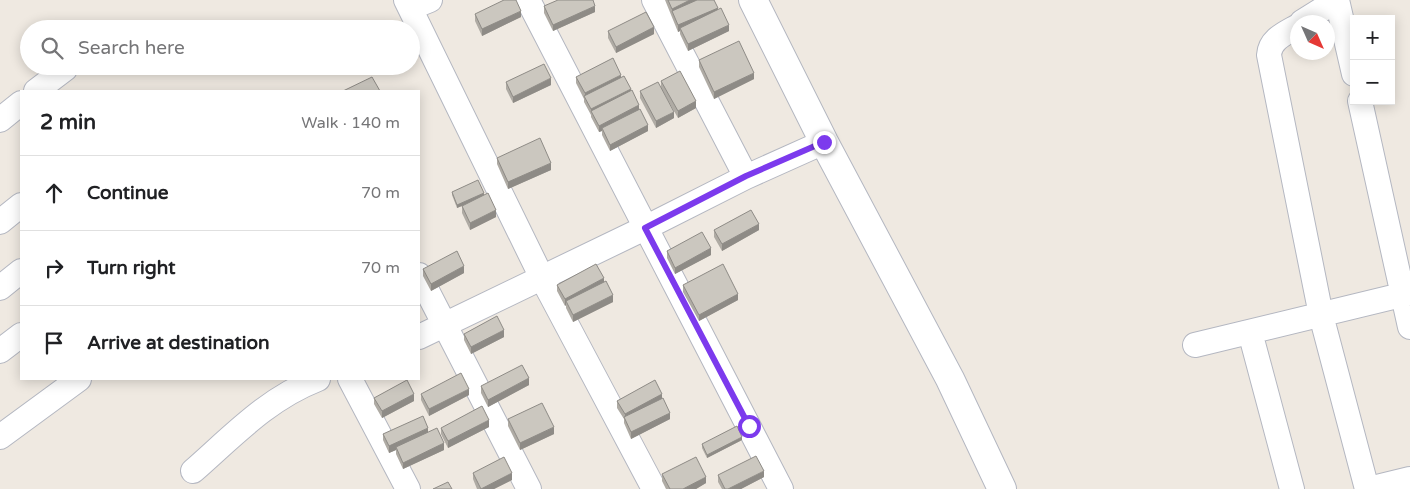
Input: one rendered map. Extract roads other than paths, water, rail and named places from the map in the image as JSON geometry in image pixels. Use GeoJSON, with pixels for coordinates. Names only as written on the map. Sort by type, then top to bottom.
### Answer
{"type":"FeatureCollection","features":[{"type":"Feature","properties":{"kind":"street"},"geometry":{"type":"LineString","coordinates":[[528,0],[781,489]]}},
{"type":"Feature","properties":{"kind":"street"},"geometry":{"type":"LineString","coordinates":[[654,0],[746,176]]}},
{"type":"Feature","properties":{"kind":"street"},"geometry":{"type":"LineString","coordinates":[[753,0],[824,142],[950,379],[1002,489]]}},
{"type":"Feature","properties":{"kind":"street"},"geometry":{"type":"LineString","coordinates":[[1313,15],[1337,0],[1351,60]]}},
{"type":"Feature","properties":{"kind":"street"},"geometry":{"type":"LineString","coordinates":[[415,3],[542,278],[654,489]]}},
{"type":"Feature","properties":{"kind":"street"},"geometry":{"type":"LineString","coordinates":[[1290,31],[1273,43],[1269,49],[1269,55],[1321,315],[1368,489],[1410,479]]}},
{"type":"Feature","properties":{"kind":"street"},"geometry":{"type":"LineString","coordinates":[[37,90],[56,75]]}},
{"type":"Feature","properties":{"kind":"street"},"geometry":{"type":"LineString","coordinates":[[0,120],[20,104]]}},
{"type":"Feature","properties":{"kind":"street"},"geometry":{"type":"LineString","coordinates":[[1361,105],[1406,294],[1410,327]]}},
{"type":"Feature","properties":{"kind":"street"},"geometry":{"type":"LineString","coordinates":[[420,336],[446,325],[645,228],[746,176],[824,142]]}},
{"type":"Feature","properties":{"kind":"street"},"geometry":{"type":"LineString","coordinates":[[0,222],[20,206]]}},
{"type":"Feature","properties":{"kind":"street"},"geometry":{"type":"LineString","coordinates":[[0,288],[20,272]]}},
{"type":"Feature","properties":{"kind":"street"},"geometry":{"type":"LineString","coordinates":[[420,277],[529,489]]}},
{"type":"Feature","properties":{"kind":"street"},"geometry":{"type":"LineString","coordinates":[[1195,345],[1406,294]]}},
{"type":"Feature","properties":{"kind":"street"},"geometry":{"type":"LineString","coordinates":[[1250,332],[1292,489]]}},
{"type":"Feature","properties":{"kind":"street"},"geometry":{"type":"LineString","coordinates":[[0,350],[20,336]]}},
{"type":"Feature","properties":{"kind":"street"},"geometry":{"type":"LineString","coordinates":[[0,437],[78,380]]}},
{"type":"Feature","properties":{"kind":"street"},"geometry":{"type":"LineString","coordinates":[[194,471],[261,410],[295,388],[315,380]]}},
{"type":"Feature","properties":{"kind":"street"},"geometry":{"type":"LineString","coordinates":[[351,380],[408,489]]}}]}
